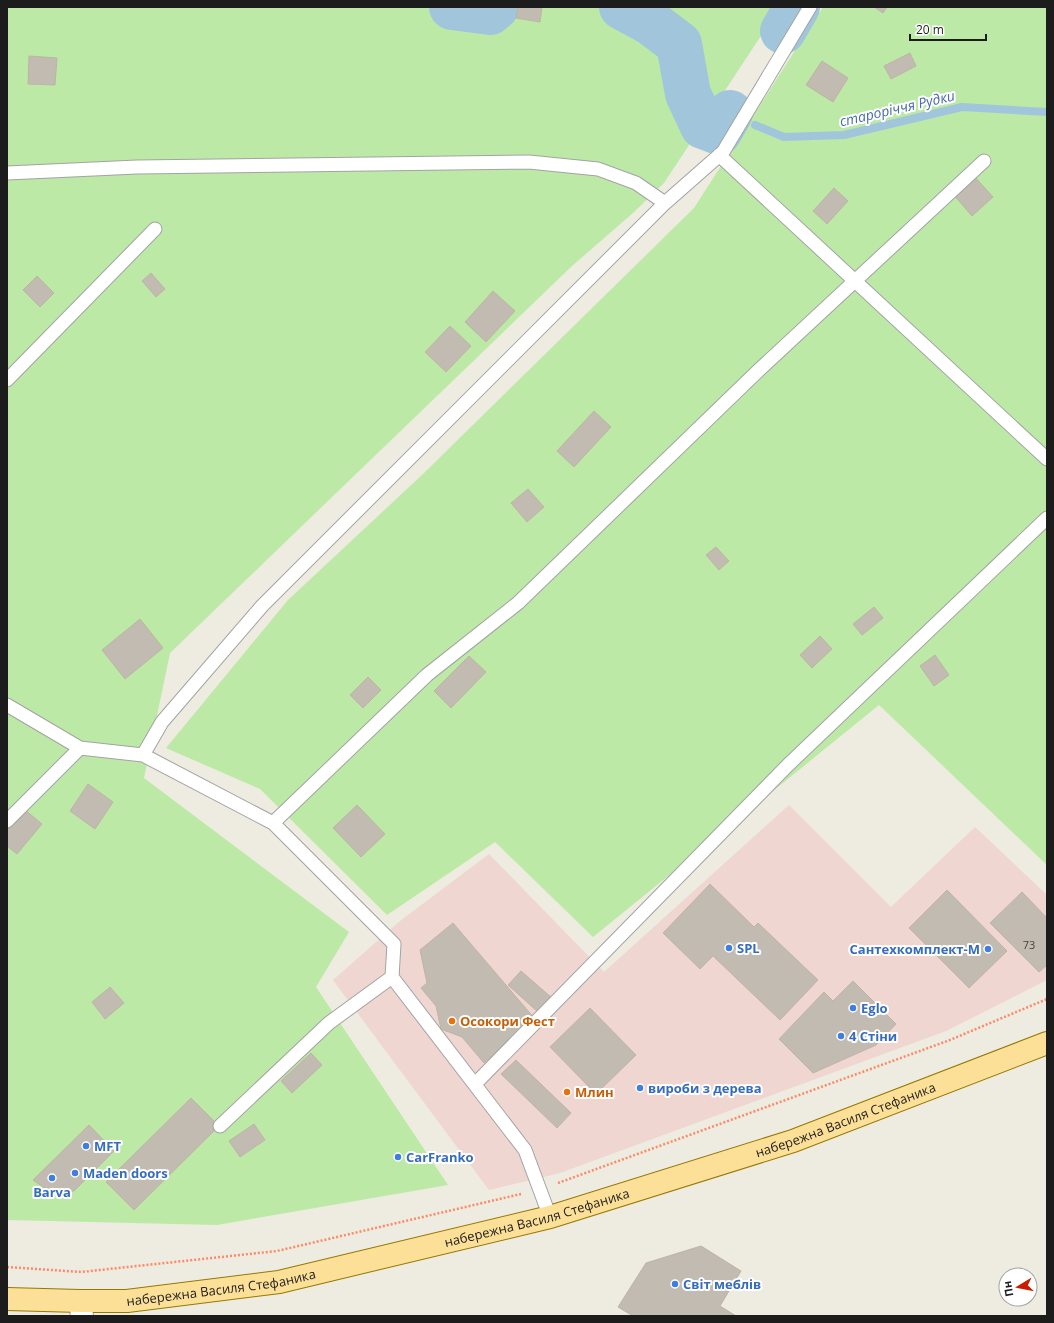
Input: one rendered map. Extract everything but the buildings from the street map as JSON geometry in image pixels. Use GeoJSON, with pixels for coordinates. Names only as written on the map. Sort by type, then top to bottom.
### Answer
{"type":"FeatureCollection","features":[{"type":"Feature","properties":{"kind":"main road","name":"набережна Василя Стефаника"},"geometry":{"type":"LineString","coordinates":[[7,1299],[81,1309],[127,1301],[279,1282],[550,1217],[793,1141],[1047,1043]]}},
{"type":"Feature","properties":{"kind":"lane"},"geometry":{"type":"LineString","coordinates":[[143,755],[162,722],[262,606],[665,203],[723,152],[810,7]]}},
{"type":"Feature","properties":{"kind":"lane"},"geometry":{"type":"LineString","coordinates":[[719,155],[857,281],[1047,459]]}},
{"type":"Feature","properties":{"kind":"lane"},"geometry":{"type":"LineString","coordinates":[[273,823],[427,676],[518,602],[760,369],[857,281],[984,161]]}},
{"type":"Feature","properties":{"kind":"lane"},"geometry":{"type":"LineString","coordinates":[[7,173],[137,167],[529,162],[598,169],[636,183],[665,203]]}},
{"type":"Feature","properties":{"kind":"lane"},"geometry":{"type":"LineString","coordinates":[[7,380],[155,229]]}},
{"type":"Feature","properties":{"kind":"lane"},"geometry":{"type":"LineString","coordinates":[[475,1084],[788,765],[1047,518]]}},
{"type":"Feature","properties":{"kind":"lane"},"geometry":{"type":"LineString","coordinates":[[7,705],[80,748],[143,755],[273,823],[394,944],[392,977],[525,1150],[550,1217]]}},
{"type":"Feature","properties":{"kind":"lane"},"geometry":{"type":"LineString","coordinates":[[7,821],[80,748]]}},
{"type":"Feature","properties":{"kind":"lane"},"geometry":{"type":"LineString","coordinates":[[220,1126],[329,1024],[392,977]]}},
{"type":"Feature","properties":{"kind":"shaded area"},"geometry":{"type":"Polygon","coordinates":[[[789,805],[891,907],[975,827],[1047,895],[1047,980],[946,1031],[560,1173],[489,1190],[333,980],[400,921],[489,854],[604,972],[789,805]]]}},
{"type":"Feature","properties":{"kind":"green space"},"geometry":{"type":"Polygon","coordinates":[[[7,7],[780,7],[664,183],[633,213],[572,266],[170,653],[144,778],[349,932],[316,987],[448,1185],[217,1225],[7,1220],[7,7]]]}},
{"type":"Feature","properties":{"kind":"green space"},"geometry":{"type":"Polygon","coordinates":[[[823,7],[1047,7],[1047,865],[879,705],[593,937],[495,842],[387,915],[260,789],[166,748],[288,600],[423,474],[694,208],[823,7]]]}},
{"type":"Feature","properties":{"kind":"waterway"},"geometry":{"type":"LineString","coordinates":[[452,7],[490,12],[496,7]]}},
{"type":"Feature","properties":{"kind":"waterway"},"geometry":{"type":"LineString","coordinates":[[622,7],[650,22],[679,44],[688,94],[703,126],[719,132],[730,113]]}},
{"type":"Feature","properties":{"kind":"waterway"},"geometry":{"type":"LineString","coordinates":[[783,31],[797,7]]}},
{"type":"Feature","properties":{"kind":"waterway","name":"староріччя Рудки"},"geometry":{"type":"LineString","coordinates":[[755,125],[784,137],[844,135],[962,107],[1047,112]]}},
{"type":"Feature","properties":{"kind":"place","name":"SPL"},"geometry":{"type":"Point","coordinates":[729,948]}},
{"type":"Feature","properties":{"kind":"place","name":"Сантехкомплект-М"},"geometry":{"type":"Point","coordinates":[988,949]}},
{"type":"Feature","properties":{"kind":"place","name":"Eglo"},"geometry":{"type":"Point","coordinates":[853,1008]}},
{"type":"Feature","properties":{"kind":"place","name":"Осокори Фест"},"geometry":{"type":"Point","coordinates":[452,1021]}},
{"type":"Feature","properties":{"kind":"place","name":"4 Стіни"},"geometry":{"type":"Point","coordinates":[841,1036]}},
{"type":"Feature","properties":{"kind":"place","name":"вироби з дерева"},"geometry":{"type":"Point","coordinates":[640,1088]}},
{"type":"Feature","properties":{"kind":"place","name":"Млин"},"geometry":{"type":"Point","coordinates":[567,1092]}},
{"type":"Feature","properties":{"kind":"place","name":"MFT"},"geometry":{"type":"Point","coordinates":[86,1146]}},
{"type":"Feature","properties":{"kind":"place","name":"CarFranko"},"geometry":{"type":"Point","coordinates":[398,1157]}},
{"type":"Feature","properties":{"kind":"place","name":"Maden doors"},"geometry":{"type":"Point","coordinates":[75,1173]}},
{"type":"Feature","properties":{"kind":"place","name":"Barva"},"geometry":{"type":"Point","coordinates":[52,1178]}},
{"type":"Feature","properties":{"kind":"place","name":"Світ меблів"},"geometry":{"type":"Point","coordinates":[675,1284]}}]}
